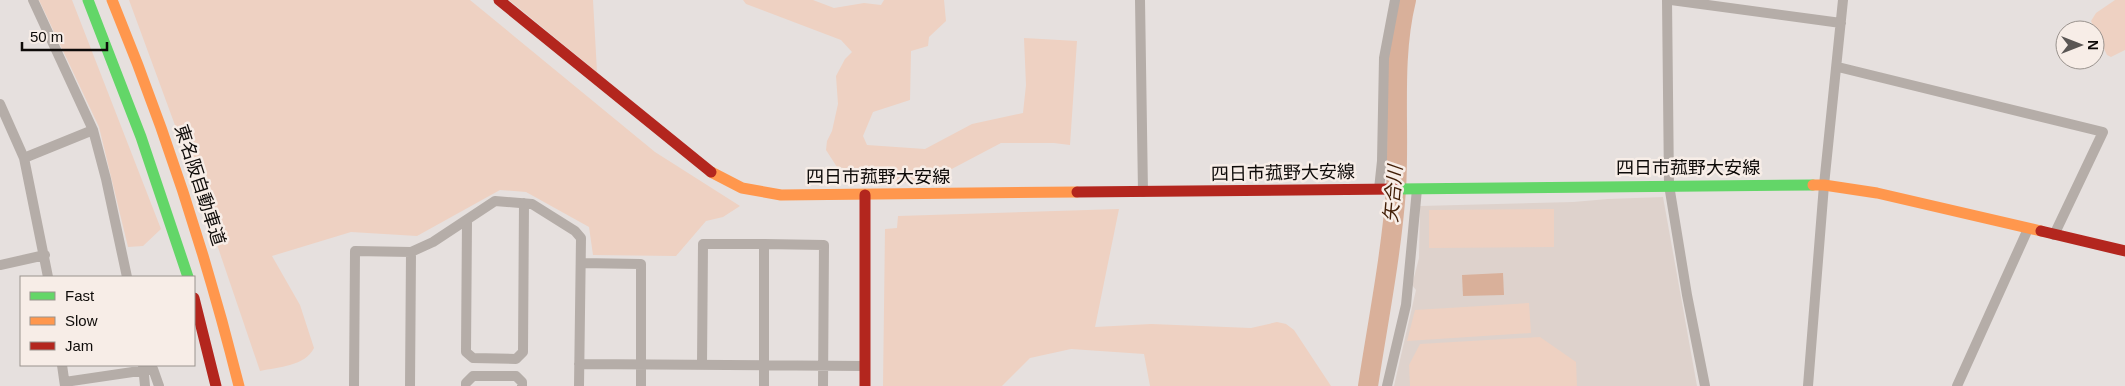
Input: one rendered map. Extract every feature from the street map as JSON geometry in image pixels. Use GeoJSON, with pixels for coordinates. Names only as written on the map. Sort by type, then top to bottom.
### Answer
{"type":"FeatureCollection","features":[{"type":"Feature","properties":{"kind":"main road"},"geometry":{"type":"LineString","coordinates":[[88,0],[141,135],[188,276]]}},
{"type":"Feature","properties":{"kind":"main road","name":"東名阪自動車道"},"geometry":{"type":"LineString","coordinates":[[112,0],[162,127],[212,278],[239,386]]}},
{"type":"Feature","properties":{"kind":"main road","name":"四日市菰野大安線"},"geometry":{"type":"LineString","coordinates":[[499,0],[707,170],[742,188],[781,195],[1824,185],[1877,193],[2125,251]]}},
{"type":"Feature","properties":{"kind":"main road"},"geometry":{"type":"LineString","coordinates":[[865,195],[865,386]]}},
{"type":"Feature","properties":{"kind":"main road"},"geometry":{"type":"LineString","coordinates":[[195,302],[216,386]]}},
{"type":"Feature","properties":{"kind":"street"},"geometry":{"type":"LineString","coordinates":[[33,0],[93,130],[106,179],[127,276]]}},
{"type":"Feature","properties":{"kind":"street"},"geometry":{"type":"LineString","coordinates":[[1140,0],[1143,192]]}},
{"type":"Feature","properties":{"kind":"street"},"geometry":{"type":"LineString","coordinates":[[1379,189],[1382,161],[1384,58],[1395,0]]}},
{"type":"Feature","properties":{"kind":"street"},"geometry":{"type":"LineString","coordinates":[[1667,0],[1669,185],[1687,295],[1705,386]]}},
{"type":"Feature","properties":{"kind":"street"},"geometry":{"type":"LineString","coordinates":[[1671,0],[1841,23]]}},
{"type":"Feature","properties":{"kind":"street"},"geometry":{"type":"LineString","coordinates":[[1808,386],[1824,185],[1838,68],[1843,0]]}},
{"type":"Feature","properties":{"kind":"street"},"geometry":{"type":"LineString","coordinates":[[1838,68],[2103,132],[2054,235]]}},
{"type":"Feature","properties":{"kind":"street"},"geometry":{"type":"LineString","coordinates":[[0,104],[24,158],[48,276]]}},
{"type":"Feature","properties":{"kind":"street"},"geometry":{"type":"LineString","coordinates":[[24,158],[93,130]]}},
{"type":"Feature","properties":{"kind":"street"},"geometry":{"type":"LineString","coordinates":[[1387,386],[1406,304],[1414,189]]}},
{"type":"Feature","properties":{"kind":"street"},"geometry":{"type":"LineString","coordinates":[[354,386],[354,251],[410,252],[433,242],[495,201],[532,204],[575,231],[580,238],[579,386]]}},
{"type":"Feature","properties":{"kind":"street"},"geometry":{"type":"LineString","coordinates":[[516,376],[516,359],[523,352],[524,203]]}},
{"type":"Feature","properties":{"kind":"street"},"geometry":{"type":"LineString","coordinates":[[467,221],[466,352],[473,358],[516,359]]}},
{"type":"Feature","properties":{"kind":"street"},"geometry":{"type":"LineString","coordinates":[[1957,386],[2028,229]]}},
{"type":"Feature","properties":{"kind":"street"},"geometry":{"type":"LineString","coordinates":[[702,365],[703,244],[824,245],[823,386]]}},
{"type":"Feature","properties":{"kind":"street"},"geometry":{"type":"LineString","coordinates":[[764,244],[764,386]]}},
{"type":"Feature","properties":{"kind":"street"},"geometry":{"type":"LineString","coordinates":[[410,252],[410,386]]}},
{"type":"Feature","properties":{"kind":"street"},"geometry":{"type":"LineString","coordinates":[[0,265],[44,255]]}},
{"type":"Feature","properties":{"kind":"street"},"geometry":{"type":"LineString","coordinates":[[580,263],[642,264],[641,386]]}},
{"type":"Feature","properties":{"kind":"street"},"geometry":{"type":"LineString","coordinates":[[466,386],[466,383],[473,376],[473,358]]}},
{"type":"Feature","properties":{"kind":"street"},"geometry":{"type":"LineString","coordinates":[[579,364],[865,366]]}},
{"type":"Feature","properties":{"kind":"street"},"geometry":{"type":"LineString","coordinates":[[62,366],[65,384],[143,368],[153,369],[159,386]]}},
{"type":"Feature","properties":{"kind":"street"},"geometry":{"type":"LineString","coordinates":[[143,368],[145,386]]}},
{"type":"Feature","properties":{"kind":"street"},"geometry":{"type":"LineString","coordinates":[[473,376],[516,376],[522,382],[522,386]]}},
{"type":"Feature","properties":{"kind":"shaded area"},"geometry":{"type":"Polygon","coordinates":[[[39,0],[72,0],[161,229],[143,246],[128,247],[99,127],[39,0]]]}},
{"type":"Feature","properties":{"kind":"shaded area"},"geometry":{"type":"Polygon","coordinates":[[[129,0],[470,0],[655,152],[740,206],[723,217],[706,221],[676,256],[593,255],[589,227],[526,192],[500,190],[417,236],[351,232],[272,256],[300,305],[314,348],[304,359],[291,365],[260,371],[194,177],[129,0]]]}},
{"type":"Feature","properties":{"kind":"shaded area"},"geometry":{"type":"Polygon","coordinates":[[[509,0],[593,0],[597,72],[509,0]]]}},
{"type":"Feature","properties":{"kind":"shaded area"},"geometry":{"type":"Polygon","coordinates":[[[743,0],[813,0],[834,8],[864,3],[881,5],[884,0],[944,0],[946,21],[929,37],[928,46],[911,51],[910,100],[873,112],[863,136],[867,145],[925,149],[972,124],[1023,113],[1026,85],[1024,38],[1077,41],[1070,145],[1054,143],[1001,143],[927,182],[896,183],[864,171],[837,167],[826,150],[827,141],[832,131],[838,104],[836,76],[845,59],[852,52],[841,40],[746,4],[743,0]]]}},
{"type":"Feature","properties":{"kind":"shaded area"},"geometry":{"type":"Polygon","coordinates":[[[2115,0],[2125,0],[2125,50],[2111,57],[2107,55],[2105,51],[2105,20],[2092,20],[2096,13],[2115,0]]]}},
{"type":"Feature","properties":{"kind":"shaded area"},"geometry":{"type":"Polygon","coordinates":[[[1663,197],[1697,386],[1394,386],[1416,290],[1412,285],[1419,258],[1420,206],[1573,202],[1663,197]]]}},
{"type":"Feature","properties":{"kind":"shaded area"},"geometry":{"type":"Polygon","coordinates":[[[1119,209],[1095,327],[1151,324],[1251,328],[1277,322],[1286,324],[1294,330],[1331,386],[1150,386],[1144,354],[1071,349],[1030,358],[1002,386],[883,386],[885,229],[897,228],[898,216],[1119,209]]]}},
{"type":"Feature","properties":{"kind":"shaded area"},"geometry":{"type":"Polygon","coordinates":[[[1554,209],[1554,247],[1429,248],[1429,210],[1554,209]]]}},
{"type":"Feature","properties":{"kind":"shaded area"},"geometry":{"type":"Polygon","coordinates":[[[1503,273],[1504,295],[1463,296],[1462,275],[1503,273]]]}},
{"type":"Feature","properties":{"kind":"shaded area"},"geometry":{"type":"Polygon","coordinates":[[[1529,303],[1531,333],[1407,341],[1415,310],[1529,303]]]}},
{"type":"Feature","properties":{"kind":"shaded area"},"geometry":{"type":"Polygon","coordinates":[[[1540,337],[1576,362],[1577,386],[1410,386],[1409,365],[1420,344],[1540,337]]]}},
{"type":"Feature","properties":{"kind":"waterway","name":"矢合川"},"geometry":{"type":"LineString","coordinates":[[1368,386],[1394,215],[1397,166],[1397,70],[1401,23],[1406,0]]}},
{"type":"Feature","properties":{"kind":"traffic: fast"},"geometry":{"type":"LineString","coordinates":[[88,0],[141,137],[188,276]]}},
{"type":"Feature","properties":{"kind":"traffic: fast"},"geometry":{"type":"LineString","coordinates":[[1397,189],[1813,185]]}},
{"type":"Feature","properties":{"kind":"traffic: slow"},"geometry":{"type":"LineString","coordinates":[[112,0],[149,95],[183,191],[213,288],[239,386]]}},
{"type":"Feature","properties":{"kind":"traffic: slow"},"geometry":{"type":"LineString","coordinates":[[711,172],[742,188],[781,195],[1077,192]]}},
{"type":"Feature","properties":{"kind":"traffic: slow"},"geometry":{"type":"LineString","coordinates":[[1813,185],[1877,193],[2041,231]]}},
{"type":"Feature","properties":{"kind":"traffic: jam"},"geometry":{"type":"LineString","coordinates":[[499,0],[711,172]]}},
{"type":"Feature","properties":{"kind":"traffic: jam"},"geometry":{"type":"LineString","coordinates":[[1077,192],[1397,189]]}},
{"type":"Feature","properties":{"kind":"traffic: jam"},"geometry":{"type":"LineString","coordinates":[[865,195],[865,386]]}},
{"type":"Feature","properties":{"kind":"traffic: jam"},"geometry":{"type":"LineString","coordinates":[[2041,231],[2125,251]]}},
{"type":"Feature","properties":{"kind":"traffic: jam"},"geometry":{"type":"LineString","coordinates":[[195,302],[216,386]]}}]}
